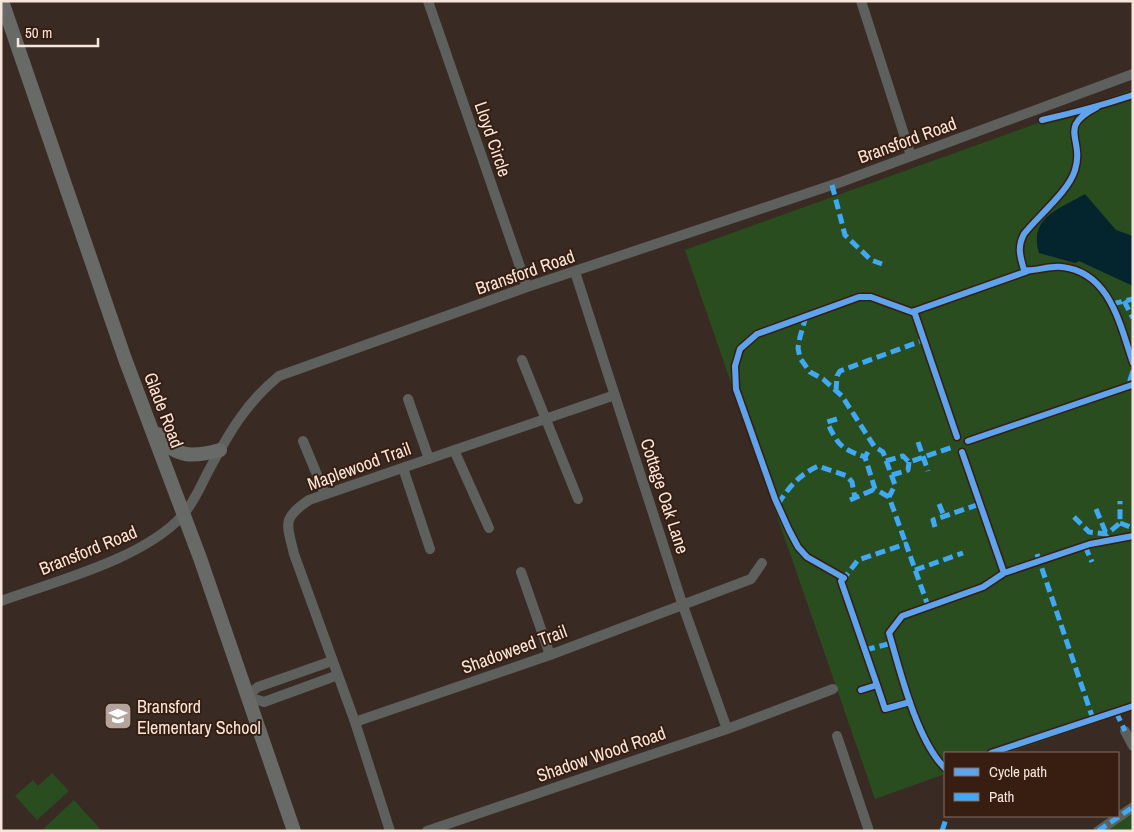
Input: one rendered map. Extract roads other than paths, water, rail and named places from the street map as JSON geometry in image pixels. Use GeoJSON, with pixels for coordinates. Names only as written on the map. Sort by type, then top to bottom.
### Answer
{"type":"FeatureCollection","features":[{"type":"Feature","properties":{"kind":"main road","name":"Glade Road"},"geometry":{"type":"LineString","coordinates":[[2,1],[125,359],[200,558],[294,831]]}},
{"type":"Feature","properties":{"kind":"main road"},"geometry":{"type":"LineString","coordinates":[[150,422],[165,445],[180,453],[198,456],[220,450]]}},
{"type":"Feature","properties":{"kind":"street","name":"Lloyd Circle"},"geometry":{"type":"LineString","coordinates":[[428,1],[527,287]]}},
{"type":"Feature","properties":{"kind":"street"},"geometry":{"type":"LineString","coordinates":[[861,1],[912,156]]}},
{"type":"Feature","properties":{"kind":"street","name":"Bransford Road"},"geometry":{"type":"LineString","coordinates":[[1,601],[126,555],[150,542],[183,515],[248,404],[279,376],[527,287],[912,156],[1133,74]]}},
{"type":"Feature","properties":{"kind":"street","name":"Cottage Oak Lane"},"geometry":{"type":"LineString","coordinates":[[575,272],[682,603],[727,729]]}},
{"type":"Feature","properties":{"kind":"street"},"geometry":{"type":"LineString","coordinates":[[522,360],[578,498]]}},
{"type":"Feature","properties":{"kind":"street","name":"Maplewood Trail"},"geometry":{"type":"LineString","coordinates":[[390,831],[355,722],[302,579],[287,527],[293,511],[309,500],[325,494],[615,395]]}},
{"type":"Feature","properties":{"kind":"street"},"geometry":{"type":"LineString","coordinates":[[408,399],[430,459]]}},
{"type":"Feature","properties":{"kind":"street"},"geometry":{"type":"LineString","coordinates":[[303,441],[325,494]]}},
{"type":"Feature","properties":{"kind":"street"},"geometry":{"type":"LineString","coordinates":[[454,450],[489,528]]}},
{"type":"Feature","properties":{"kind":"street"},"geometry":{"type":"LineString","coordinates":[[403,468],[430,549]]}},
{"type":"Feature","properties":{"kind":"street","name":"Shadoweed Trail"},"geometry":{"type":"LineString","coordinates":[[355,722],[550,655],[682,603],[751,579],[762,562]]}},
{"type":"Feature","properties":{"kind":"street"},"geometry":{"type":"LineString","coordinates":[[521,572],[550,655]]}},
{"type":"Feature","properties":{"kind":"street"},"geometry":{"type":"LineString","coordinates":[[246,696],[258,687],[332,661]]}},
{"type":"Feature","properties":{"kind":"street"},"geometry":{"type":"LineString","coordinates":[[246,696],[264,702],[338,675]]}},
{"type":"Feature","properties":{"kind":"street","name":"Shadow Wood Road"},"geometry":{"type":"LineString","coordinates":[[427,831],[727,729],[833,689]]}},
{"type":"Feature","properties":{"kind":"street"},"geometry":{"type":"LineString","coordinates":[[1125,731],[1133,746]]}},
{"type":"Feature","properties":{"kind":"street"},"geometry":{"type":"LineString","coordinates":[[838,736],[869,831]]}},
{"type":"Feature","properties":{"kind":"street"},"geometry":{"type":"LineString","coordinates":[[1119,817],[1133,807]]}},
{"type":"Feature","properties":{"kind":"street"},"geometry":{"type":"LineString","coordinates":[[1098,831],[1118,817]]}},
{"type":"Feature","properties":{"kind":"water"},"geometry":{"type":"Polygon","coordinates":[[[1085,194],[1116,230],[1133,236],[1133,286],[1079,261],[1075,263],[1039,253],[1037,241],[1038,231],[1042,222],[1057,210],[1085,194]]]}},
{"type":"Feature","properties":{"kind":"place","name":"Bransford Elementary School"},"geometry":{"type":"Point","coordinates":[118,716]}}]}
